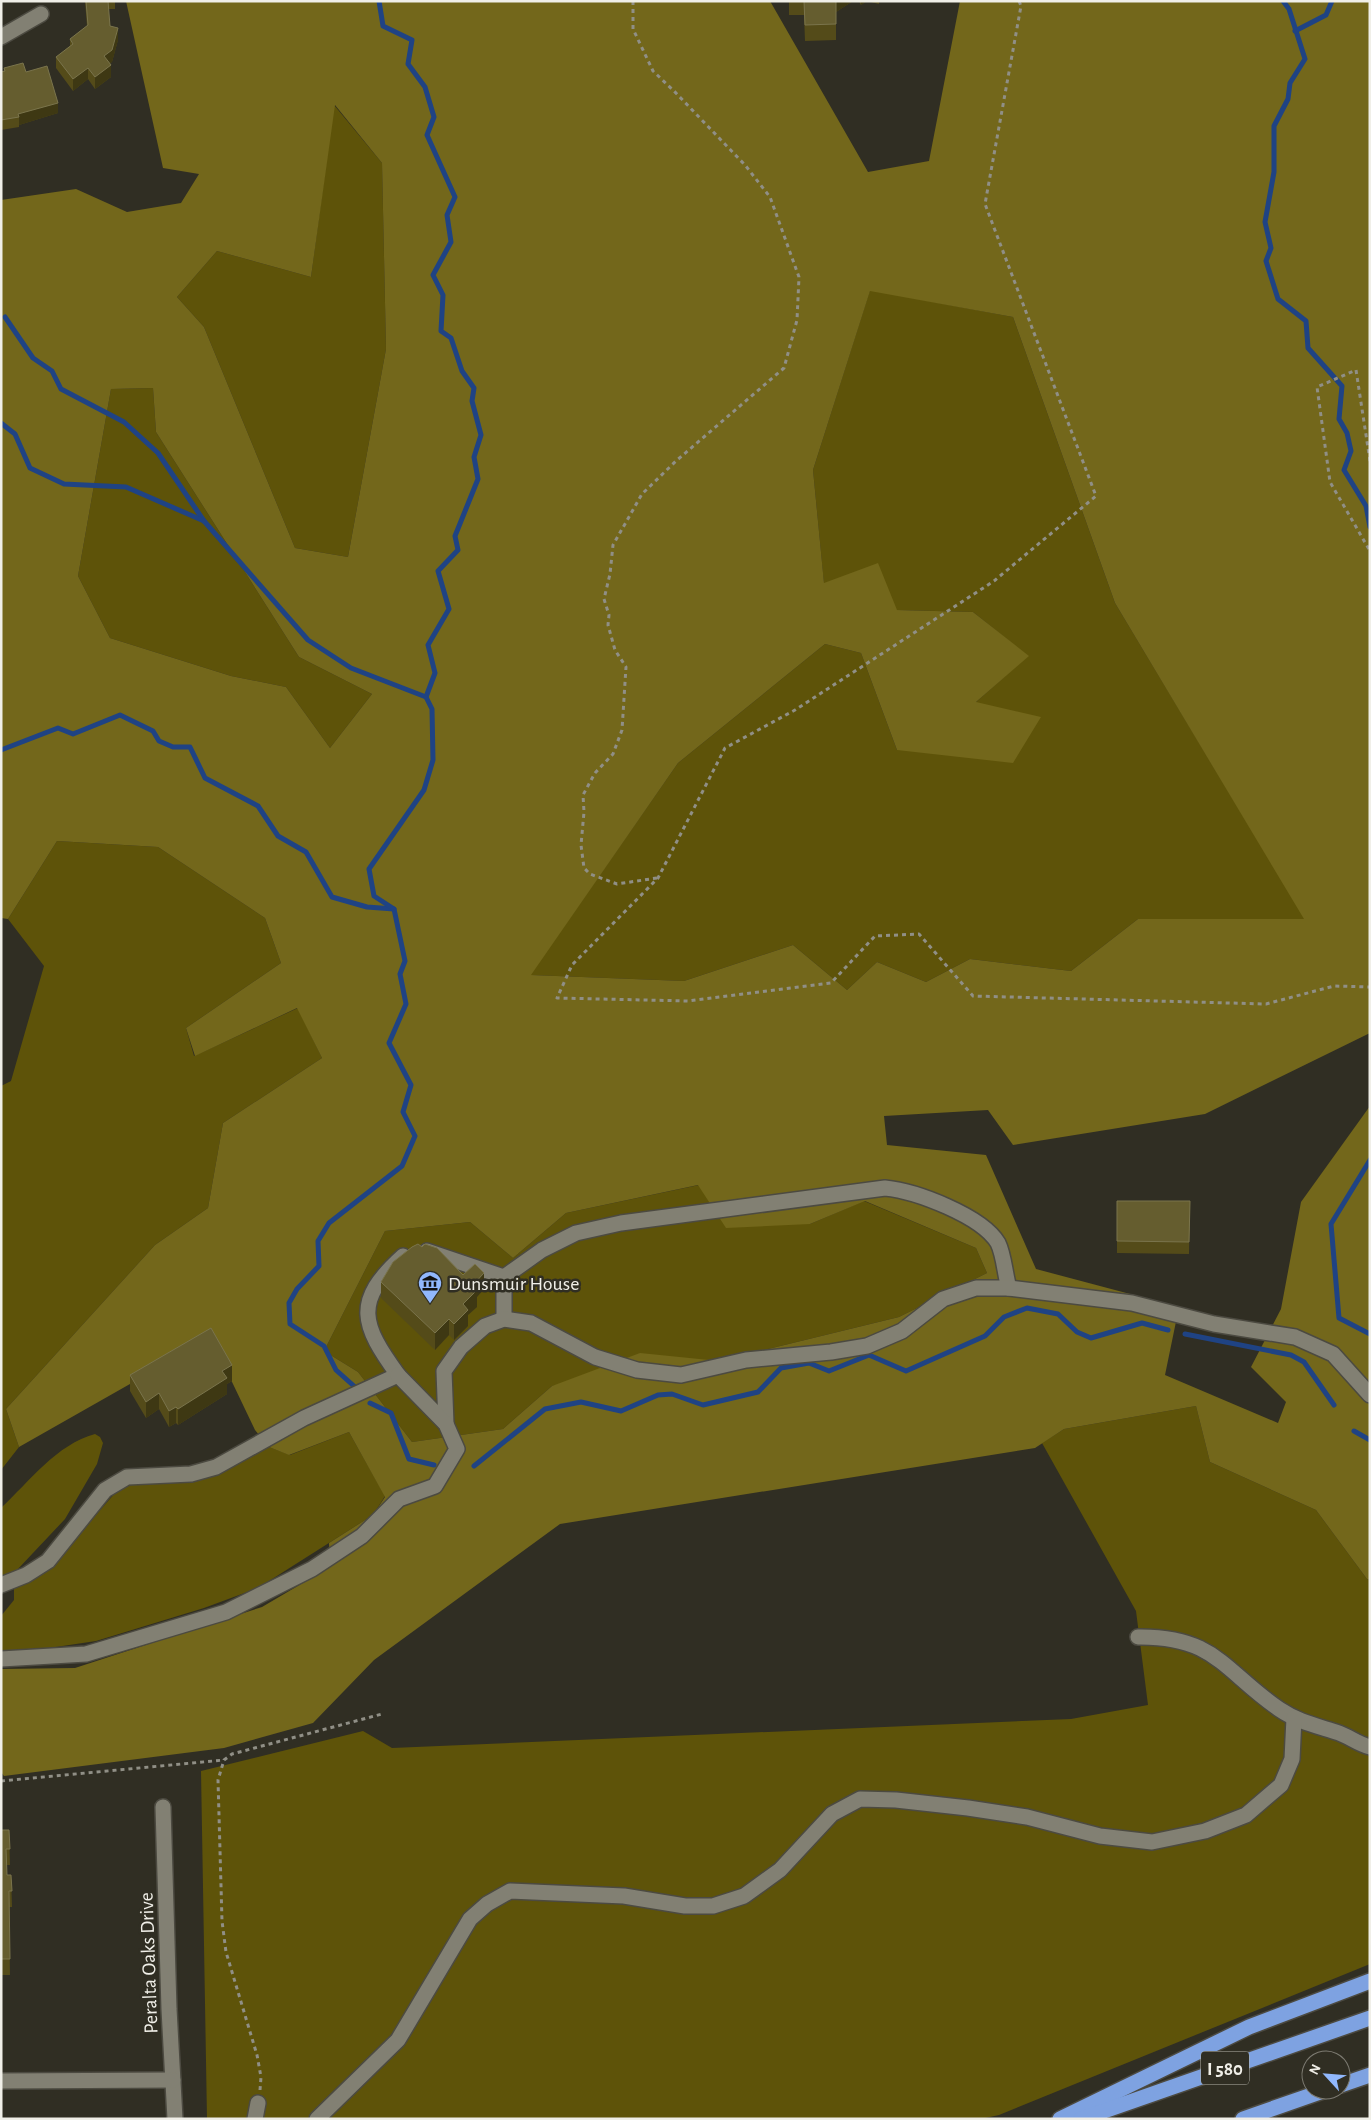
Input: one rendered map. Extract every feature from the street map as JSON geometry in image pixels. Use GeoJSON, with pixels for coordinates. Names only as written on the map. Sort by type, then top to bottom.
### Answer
{"type":"FeatureCollection","features":[{"type":"Feature","properties":{"kind":"highway"},"geometry":{"type":"LineString","coordinates":[[1060,2119],[1249,2027],[1370,1981]]}},
{"type":"Feature","properties":{"kind":"highway","name":"I 580"},"geometry":{"type":"LineString","coordinates":[[1081,2119],[1370,2018]]}},
{"type":"Feature","properties":{"kind":"highway"},"geometry":{"type":"LineString","coordinates":[[1351,2082],[1370,2075]]}},
{"type":"Feature","properties":{"kind":"highway"},"geometry":{"type":"LineString","coordinates":[[1242,2119],[1301,2099]]}},
{"type":"Feature","properties":{"kind":"street"},"geometry":{"type":"LineString","coordinates":[[1,37],[41,14]]}},
{"type":"Feature","properties":{"kind":"street"},"geometry":{"type":"LineString","coordinates":[[504,1276],[542,1250],[576,1233],[621,1223],[885,1188],[903,1190],[923,1196],[984,1226],[998,1244],[1009,1288]]}},
{"type":"Feature","properties":{"kind":"street"},"geometry":{"type":"LineString","coordinates":[[1,1658],[86,1654],[226,1612],[312,1569],[362,1536],[399,1500],[435,1486],[457,1449],[446,1424],[398,1375],[372,1336],[367,1320],[370,1298],[377,1284],[389,1269],[407,1254],[420,1249],[504,1276]]}},
{"type":"Feature","properties":{"kind":"street"},"geometry":{"type":"LineString","coordinates":[[504,1276],[504,1319]]}},
{"type":"Feature","properties":{"kind":"street"},"geometry":{"type":"LineString","coordinates":[[446,1424],[444,1371],[461,1347],[479,1331],[485,1326],[504,1319],[531,1323],[595,1356],[637,1370],[681,1375],[746,1360],[831,1352],[867,1346],[902,1331],[943,1299],[976,1288],[1009,1288],[1132,1303],[1214,1324],[1295,1337],[1333,1354],[1370,1395]]}},
{"type":"Feature","properties":{"kind":"street"},"geometry":{"type":"LineString","coordinates":[[1,1585],[26,1575],[48,1561],[105,1490],[127,1477],[191,1474],[216,1467],[304,1418],[398,1375]]}},
{"type":"Feature","properties":{"kind":"street"},"geometry":{"type":"LineString","coordinates":[[1138,1637],[1171,1638],[1201,1648],[1227,1664],[1279,1709],[1294,1718],[1370,1747]]}},
{"type":"Feature","properties":{"kind":"street"},"geometry":{"type":"LineString","coordinates":[[318,2119],[398,2040],[470,1919],[487,1904],[510,1891],[624,1896],[685,1906],[714,1906],[744,1896],[780,1870],[832,1814],[860,1799],[896,1800],[968,1808],[1027,1817],[1100,1836],[1152,1842],[1205,1832],[1246,1815],[1281,1785],[1292,1759],[1294,1718]]}},
{"type":"Feature","properties":{"kind":"street","name":"Peralta Oaks Drive"},"geometry":{"type":"LineString","coordinates":[[163,1807],[176,2119]]}},
{"type":"Feature","properties":{"kind":"street"},"geometry":{"type":"LineString","coordinates":[[1,2081],[173,2080]]}},
{"type":"Feature","properties":{"kind":"street"},"geometry":{"type":"LineString","coordinates":[[255,2119],[258,2103]]}},
{"type":"Feature","properties":{"kind":"path"},"geometry":{"type":"LineString","coordinates":[[633,1],[633,29],[653,71],[674,90],[745,165],[770,197],[799,277],[797,320],[784,368],[642,494],[613,545],[610,574],[604,599],[609,615],[608,625],[615,650],[626,667],[622,730],[613,754],[595,773],[583,795],[584,812],[581,845],[584,868],[590,874],[617,884],[658,878]]}},
{"type":"Feature","properties":{"kind":"path"},"geometry":{"type":"LineString","coordinates":[[1019,1],[1021,6],[985,204],[1096,496],[994,581],[795,710],[725,748],[658,878],[572,965],[557,998],[688,1001],[831,983],[875,936],[919,934],[973,996],[1266,1004],[1334,986],[1370,987]]}},
{"type":"Feature","properties":{"kind":"path"},"geometry":{"type":"LineString","coordinates":[[1370,461],[1356,370],[1317,387],[1330,482],[1370,551]]}},
{"type":"Feature","properties":{"kind":"path"},"geometry":{"type":"LineString","coordinates":[[1,1781],[224,1760],[232,1754],[382,1714]]}},
{"type":"Feature","properties":{"kind":"path"},"geometry":{"type":"LineString","coordinates":[[224,1760],[218,1780],[222,1920],[226,1952],[261,2077],[258,2103]]}},
{"type":"Feature","properties":{"kind":"shaded area"},"geometry":{"type":"Polygon","coordinates":[[[126,1],[770,1],[868,172],[929,161],[960,1],[1370,1],[1370,1033],[1205,1114],[1013,1145],[988,1110],[884,1116],[887,1145],[986,1155],[1036,1269],[1179,1307],[1165,1375],[1278,1423],[1286,1402],[1251,1367],[1281,1309],[1301,1202],[1370,1106],[1370,1580],[1367,1579],[1316,1510],[1210,1462],[1196,1406],[1064,1429],[1035,1448],[560,1524],[374,1660],[313,1723],[224,1748],[4,1776],[1,1772],[1,1669],[75,1668],[262,1607],[330,1567],[329,1543],[373,1515],[385,1497],[349,1432],[289,1455],[269,1447],[255,1430],[211,1338],[19,1447],[6,1409],[155,1245],[208,1208],[223,1123],[322,1058],[297,1008],[195,1056],[186,1028],[281,963],[265,918],[158,847],[57,841],[8,919],[1,918],[1,200],[76,189],[127,212],[181,203],[199,174],[163,168],[126,1]],[[335,105],[311,277],[217,251],[177,297],[204,327],[295,548],[348,557],[386,349],[382,163],[335,105]],[[870,291],[813,470],[824,583],[878,563],[897,610],[973,612],[1029,656],[976,702],[1041,717],[1013,763],[897,750],[861,653],[825,644],[678,763],[531,975],[684,981],[793,945],[847,990],[877,962],[926,982],[970,959],[1071,971],[1138,919],[1304,919],[1115,603],[1013,317],[870,291]],[[153,388],[111,389],[78,576],[110,638],[231,676],[286,687],[330,748],[372,694],[299,657],[156,432],[153,388]],[[698,1185],[566,1213],[513,1258],[470,1222],[385,1231],[324,1351],[358,1372],[412,1442],[503,1429],[552,1386],[640,1353],[719,1361],[899,1317],[987,1273],[976,1248],[865,1201],[810,1224],[726,1228],[698,1185]]]}},
{"type":"Feature","properties":{"kind":"shaded area"},"geometry":{"type":"Polygon","coordinates":[[[334,105],[382,163],[386,349],[348,557],[295,548],[204,327],[177,297],[217,251],[311,277],[334,105]]]}},
{"type":"Feature","properties":{"kind":"shaded area"},"geometry":{"type":"Polygon","coordinates":[[[870,290],[1013,317],[1115,603],[1305,919],[1138,919],[1071,971],[970,959],[926,982],[877,962],[847,990],[793,945],[684,981],[530,975],[678,763],[825,644],[861,653],[897,750],[976,702],[1028,656],[973,612],[897,610],[824,584],[813,470],[870,290]]]}},
{"type":"Feature","properties":{"kind":"shaded area"},"geometry":{"type":"Polygon","coordinates":[[[153,388],[156,432],[299,657],[372,694],[330,748],[286,687],[231,676],[110,638],[78,576],[111,389],[153,388]]]}},
{"type":"Feature","properties":{"kind":"shaded area"},"geometry":{"type":"Polygon","coordinates":[[[57,841],[158,847],[265,918],[281,963],[186,1028],[194,1056],[298,1008],[322,1058],[223,1123],[208,1208],[155,1245],[6,1409],[19,1447],[1,1470],[1,1086],[11,1081],[44,966],[8,919],[57,841]]]}},
{"type":"Feature","properties":{"kind":"shaded area"},"geometry":{"type":"Polygon","coordinates":[[[699,1185],[810,1224],[864,1201],[976,1248],[987,1273],[899,1317],[719,1361],[552,1386],[503,1429],[412,1442],[358,1372],[324,1351],[385,1231],[470,1222],[513,1258],[566,1213],[699,1185]]]}},
{"type":"Feature","properties":{"kind":"shaded area"},"geometry":{"type":"Polygon","coordinates":[[[1196,1406],[1210,1462],[1316,1510],[1367,1579],[1370,1580],[1370,1964],[999,2115],[981,2119],[207,2119],[201,1771],[363,1731],[392,1748],[1071,1719],[1148,1705],[1136,1611],[1042,1443],[1064,1429],[1196,1406]]]}},
{"type":"Feature","properties":{"kind":"shaded area"},"geometry":{"type":"Polygon","coordinates":[[[349,1432],[385,1496],[373,1515],[258,1588],[204,1608],[96,1641],[29,1651],[1,1653],[1,1616],[14,1600],[14,1586],[49,1568],[123,1484],[222,1471],[269,1447],[290,1455],[349,1432]]]}},
{"type":"Feature","properties":{"kind":"shaded area"},"geometry":{"type":"Polygon","coordinates":[[[95,1434],[100,1437],[103,1443],[97,1464],[65,1519],[17,1570],[1,1576],[1,1508],[56,1455],[81,1439],[95,1434]]]}},
{"type":"Feature","properties":{"kind":"building"},"geometry":{"type":"Polygon","coordinates":[[[86,1],[108,1],[110,26],[118,28],[112,50],[104,56],[111,65],[95,77],[88,68],[73,79],[56,57],[73,44],[70,39],[88,25],[86,1]]]}},
{"type":"Feature","properties":{"kind":"building"},"geometry":{"type":"Polygon","coordinates":[[[804,1],[836,1],[836,24],[805,25],[804,1]]]}},
{"type":"Feature","properties":{"kind":"building"},"geometry":{"type":"Polygon","coordinates":[[[23,63],[26,72],[47,66],[58,103],[18,114],[19,117],[1,120],[1,72],[5,71],[4,68],[23,63]]]}},
{"type":"Feature","properties":{"kind":"building"},"geometry":{"type":"Polygon","coordinates":[[[1117,1201],[1190,1201],[1189,1242],[1117,1241],[1117,1201]]]}},
{"type":"Feature","properties":{"kind":"building","name":"Dunsmuir House"},"geometry":{"type":"Polygon","coordinates":[[[418,1244],[422,1247],[425,1244],[437,1248],[463,1275],[475,1264],[484,1273],[472,1286],[477,1290],[463,1304],[468,1310],[454,1324],[449,1319],[435,1333],[381,1282],[393,1262],[418,1244]]]}},
{"type":"Feature","properties":{"kind":"building"},"geometry":{"type":"Polygon","coordinates":[[[211,1328],[232,1365],[222,1371],[227,1378],[178,1409],[176,1407],[169,1411],[159,1393],[146,1402],[130,1375],[211,1328]]]}},
{"type":"Feature","properties":{"kind":"building"},"geometry":{"type":"Polygon","coordinates":[[[1,1830],[9,1830],[10,1849],[6,1849],[7,1875],[11,1875],[12,1891],[9,1891],[10,1959],[1,1959],[1,1830]]]}},
{"type":"Feature","properties":{"kind":"waterway"},"geometry":{"type":"LineString","coordinates":[[355,1387],[336,1370],[324,1346],[290,1324],[289,1303],[297,1289],[319,1266],[318,1241],[329,1223],[402,1166],[415,1136],[403,1112],[411,1085],[389,1043],[406,1004],[400,974],[405,961],[394,909],[374,896],[369,869],[424,790],[433,760],[432,709],[426,697],[435,673],[428,645],[449,609],[438,571],[458,550],[455,536],[478,479],[474,457],[481,435],[472,401],[474,388],[462,371],[451,338],[441,331],[443,295],[433,275],[451,242],[447,215],[455,197],[427,135],[434,117],[425,87],[408,64],[412,40],[383,26],[379,1]]}},
{"type":"Feature","properties":{"kind":"waterway"},"geometry":{"type":"LineString","coordinates":[[1283,1],[1289,9],[1305,59],[1290,83],[1288,99],[1274,126],[1274,172],[1265,222],[1271,248],[1266,261],[1278,299],[1306,321],[1308,348],[1342,386],[1339,419],[1347,433],[1351,451],[1344,470],[1366,506],[1370,527]]}},
{"type":"Feature","properties":{"kind":"waterway"},"geometry":{"type":"LineString","coordinates":[[1295,31],[1326,15],[1332,1]]}},
{"type":"Feature","properties":{"kind":"waterway"},"geometry":{"type":"LineString","coordinates":[[5,317],[33,358],[52,371],[61,389],[124,422],[158,453],[204,521]]}},
{"type":"Feature","properties":{"kind":"waterway"},"geometry":{"type":"LineString","coordinates":[[1,423],[15,434],[30,468],[64,484],[126,487],[204,521],[308,640],[351,668],[426,697]]}},
{"type":"Feature","properties":{"kind":"waterway"},"geometry":{"type":"LineString","coordinates":[[1,750],[58,728],[73,734],[120,715],[153,731],[159,741],[173,747],[190,747],[205,778],[258,806],[278,836],[306,852],[332,897],[367,907],[394,909]]}},
{"type":"Feature","properties":{"kind":"waterway"},"geometry":{"type":"LineString","coordinates":[[1370,1160],[1331,1224],[1339,1318],[1370,1334]]}},
{"type":"Feature","properties":{"kind":"waterway"},"geometry":{"type":"LineString","coordinates":[[474,1466],[545,1409],[581,1402],[621,1411],[658,1395],[672,1394],[703,1405],[758,1392],[781,1368],[809,1363],[829,1371],[869,1355],[906,1371],[985,1336],[1004,1317],[1027,1308],[1058,1314],[1077,1332],[1091,1338],[1142,1323],[1168,1330]]}},
{"type":"Feature","properties":{"kind":"waterway"},"geometry":{"type":"LineString","coordinates":[[1185,1334],[1291,1355],[1304,1362],[1334,1405]]}},
{"type":"Feature","properties":{"kind":"waterway"},"geometry":{"type":"LineString","coordinates":[[370,1403],[391,1413],[409,1459],[434,1465]]}},
{"type":"Feature","properties":{"kind":"waterway"},"geometry":{"type":"LineString","coordinates":[[1354,1431],[1370,1440]]}},
{"type":"Feature","properties":{"kind":"place","name":"Dunsmuir House"},"geometry":{"type":"Point","coordinates":[430,1304]}}]}
